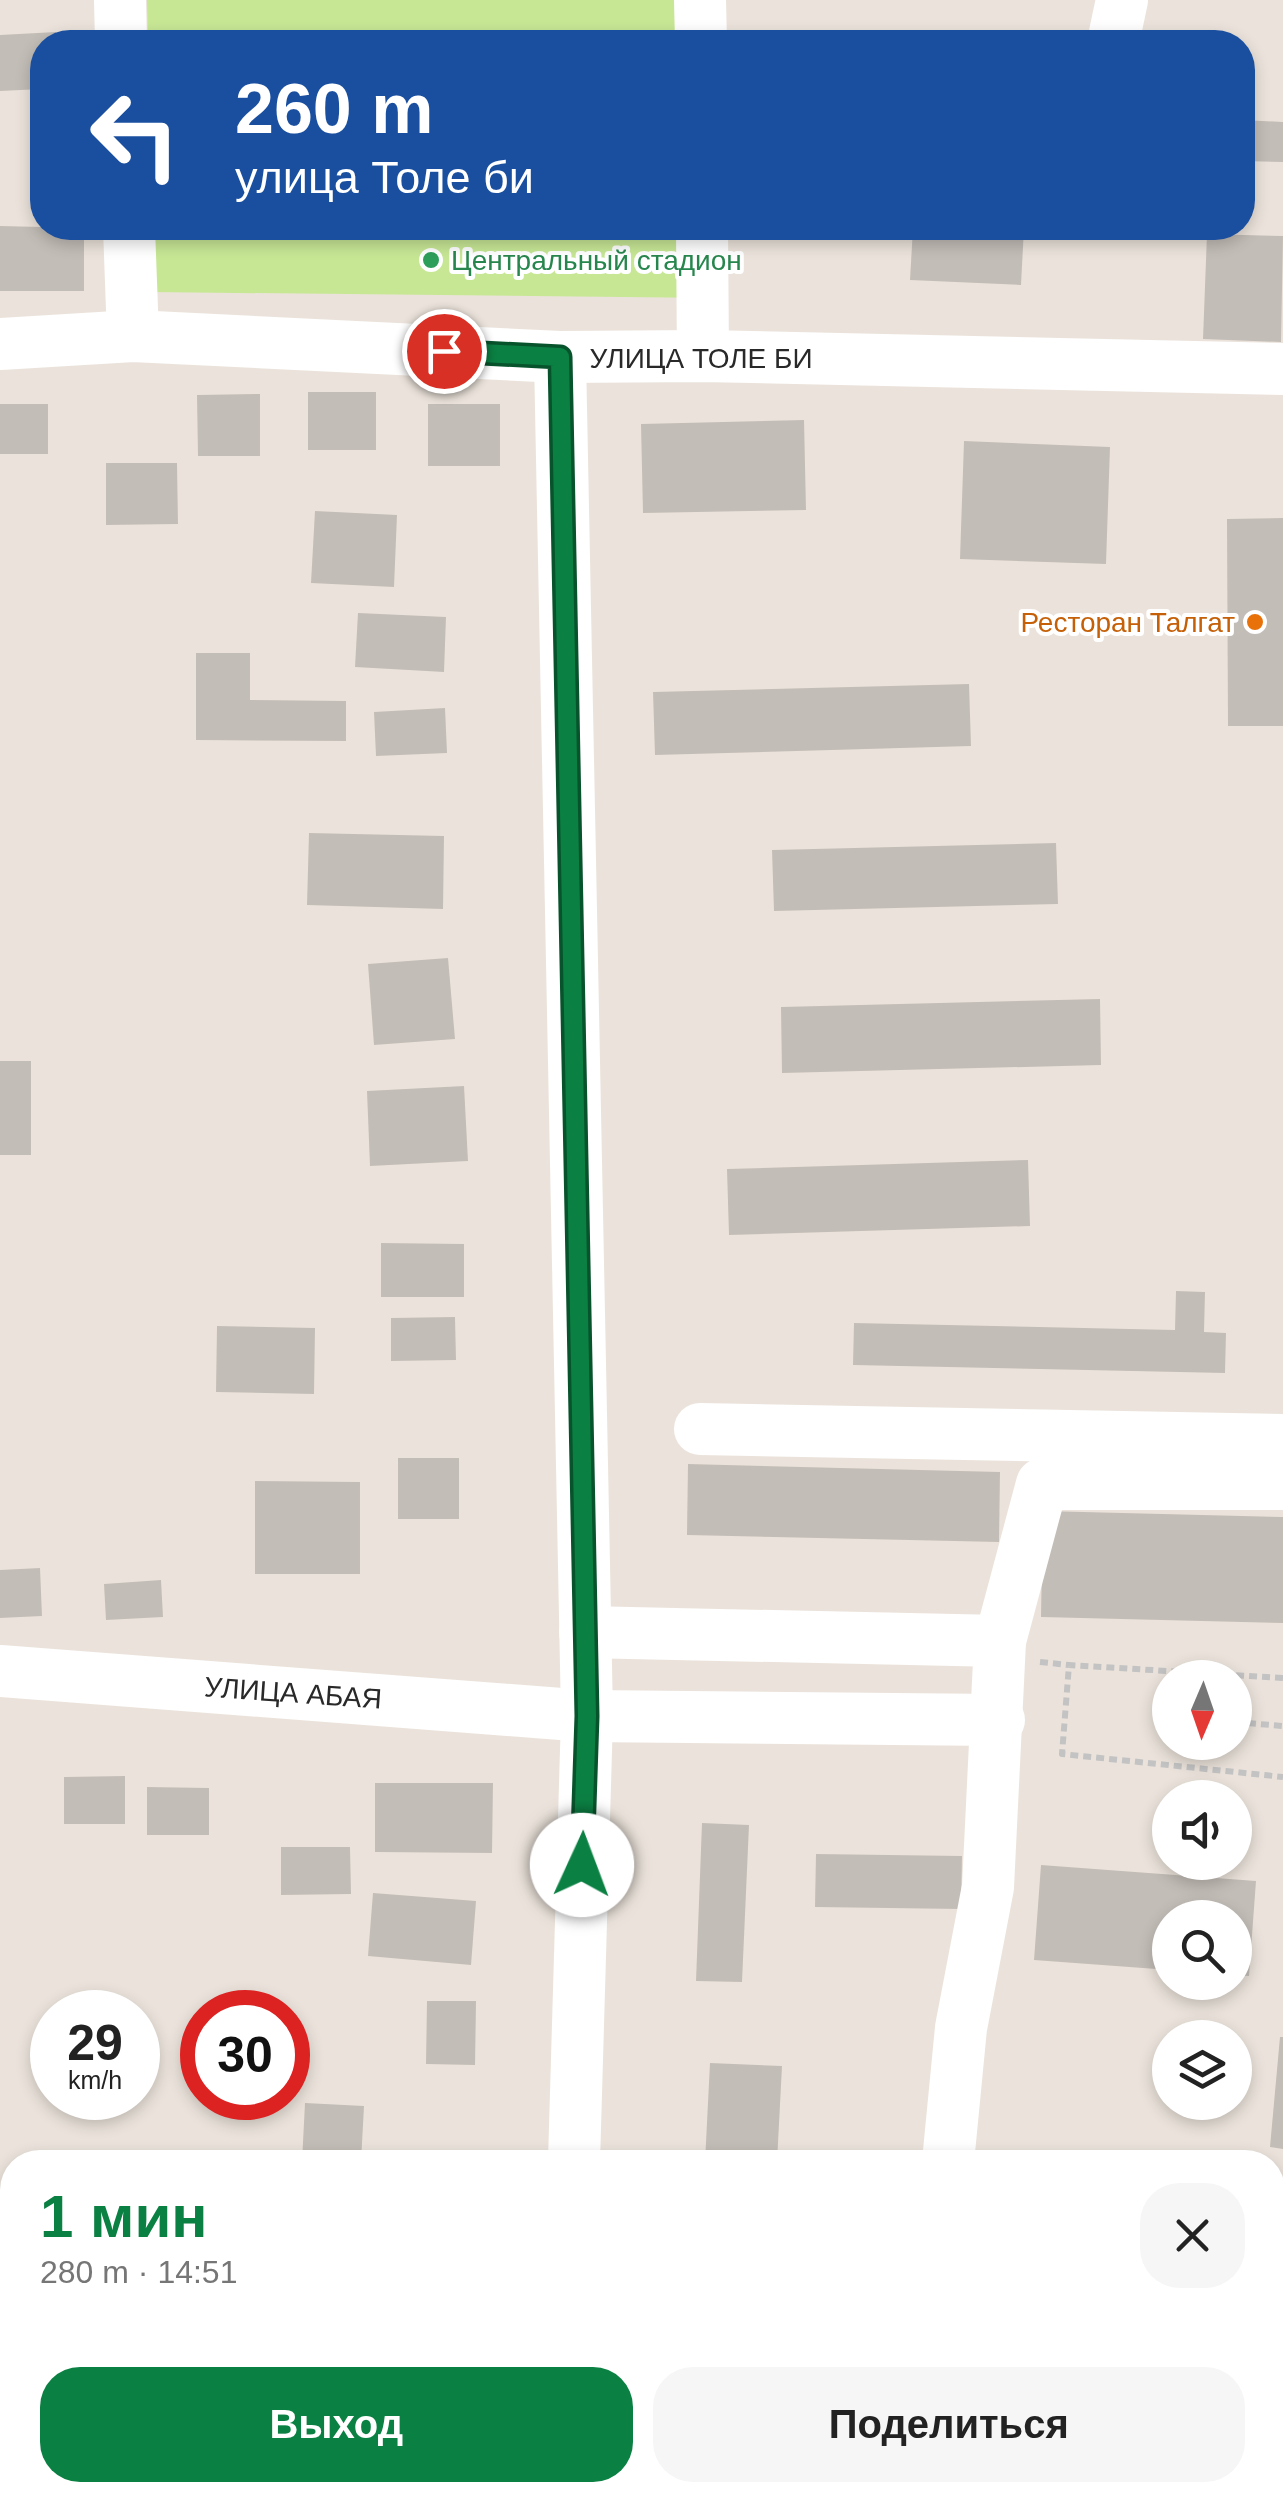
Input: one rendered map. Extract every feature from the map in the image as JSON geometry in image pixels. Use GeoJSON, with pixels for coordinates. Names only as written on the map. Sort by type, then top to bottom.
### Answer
{"type":"FeatureCollection","features":[{"type":"Feature","properties":{"kind":"street"},"geometry":{"type":"LineString","coordinates":[[120,0],[121,30]]}},
{"type":"Feature","properties":{"kind":"street"},"geometry":{"type":"LineString","coordinates":[[700,0],[700,30]]}},
{"type":"Feature","properties":{"kind":"street"},"geometry":{"type":"LineString","coordinates":[[129,240],[133,336]]}},
{"type":"Feature","properties":{"kind":"street"},"geometry":{"type":"LineString","coordinates":[[702,240],[703,356]]}},
{"type":"Feature","properties":{"kind":"street","name":"УЛИЦА ТОЛЕ БИ"},"geometry":{"type":"LineString","coordinates":[[0,344],[133,336],[560,357],[703,356],[1283,369]]}},
{"type":"Feature","properties":{"kind":"street"},"geometry":{"type":"LineString","coordinates":[[560,357],[587,1716],[574,2150]]}},
{"type":"Feature","properties":{"kind":"street"},"geometry":{"type":"LineString","coordinates":[[700,1429],[1283,1440]]}},
{"type":"Feature","properties":{"kind":"street"},"geometry":{"type":"LineString","coordinates":[[949,2150],[961,2028],[988,1886],[1000,1641],[1042,1484],[1283,1484]]}},
{"type":"Feature","properties":{"kind":"street"},"geometry":{"type":"LineString","coordinates":[[585,1632],[1000,1641]]}},
{"type":"Feature","properties":{"kind":"street","name":"УЛИЦА АБАЯ"},"geometry":{"type":"LineString","coordinates":[[0,1671],[587,1716],[999,1720]]}},
{"type":"Feature","properties":{"kind":"path"},"geometry":{"type":"LineString","coordinates":[[1283,1678],[1069,1665],[1062,1754],[1283,1777]]}},
{"type":"Feature","properties":{"kind":"path"},"geometry":{"type":"LineString","coordinates":[[1252,1723],[1283,1726]]}},
{"type":"Feature","properties":{"kind":"green space"},"geometry":{"type":"Polygon","coordinates":[[[147,0],[717,0],[717,30],[148,30],[147,0]]]}},
{"type":"Feature","properties":{"kind":"green space","name":"Центральный стадион"},"geometry":{"type":"Polygon","coordinates":[[[149,240],[714,240],[713,298],[149,292],[149,240]]]}},
{"type":"Feature","properties":{"kind":"building"},"geometry":{"type":"Polygon","coordinates":[[[30,33],[30,90],[0,91],[0,35],[30,33]]]}},
{"type":"Feature","properties":{"kind":"building"},"geometry":{"type":"Polygon","coordinates":[[[1255,121],[1283,122],[1283,162],[1255,161],[1255,121]]]}},
{"type":"Feature","properties":{"kind":"building"},"geometry":{"type":"Polygon","coordinates":[[[0,226],[30,227],[30,240],[84,240],[84,291],[0,291],[0,226]]]}},
{"type":"Feature","properties":{"kind":"building"},"geometry":{"type":"Polygon","coordinates":[[[1283,236],[1281,342],[1203,339],[1207,240],[1283,236]]]}},
{"type":"Feature","properties":{"kind":"building"},"geometry":{"type":"Polygon","coordinates":[[[912,240],[1023,240],[1021,285],[910,280],[912,240]]]}},
{"type":"Feature","properties":{"kind":"building"},"geometry":{"type":"Polygon","coordinates":[[[308,392],[376,392],[376,450],[308,450],[308,392]]]}},
{"type":"Feature","properties":{"kind":"building"},"geometry":{"type":"Polygon","coordinates":[[[260,394],[260,456],[198,456],[197,395],[260,394]]]}},
{"type":"Feature","properties":{"kind":"building"},"geometry":{"type":"Polygon","coordinates":[[[0,404],[48,404],[48,454],[0,454],[0,404]]]}},
{"type":"Feature","properties":{"kind":"building"},"geometry":{"type":"Polygon","coordinates":[[[428,404],[500,404],[500,466],[428,466],[428,404]]]}},
{"type":"Feature","properties":{"kind":"building"},"geometry":{"type":"Polygon","coordinates":[[[804,420],[806,510],[643,513],[641,424],[804,420]]]}},
{"type":"Feature","properties":{"kind":"building"},"geometry":{"type":"Polygon","coordinates":[[[964,441],[1110,447],[1106,564],[960,559],[964,441]]]}},
{"type":"Feature","properties":{"kind":"building"},"geometry":{"type":"Polygon","coordinates":[[[106,463],[177,463],[178,524],[106,525],[106,463]]]}},
{"type":"Feature","properties":{"kind":"building"},"geometry":{"type":"Polygon","coordinates":[[[315,511],[397,515],[394,587],[311,583],[315,511]]]}},
{"type":"Feature","properties":{"kind":"building","name":"Ресторан Талгат"},"geometry":{"type":"Polygon","coordinates":[[[1283,518],[1283,726],[1228,726],[1227,519],[1283,518]]]}},
{"type":"Feature","properties":{"kind":"building"},"geometry":{"type":"Polygon","coordinates":[[[358,613],[446,617],[444,672],[355,667],[358,613]]]}},
{"type":"Feature","properties":{"kind":"building"},"geometry":{"type":"Polygon","coordinates":[[[196,653],[250,653],[250,700],[346,701],[346,741],[196,740],[196,653]]]}},
{"type":"Feature","properties":{"kind":"building"},"geometry":{"type":"Polygon","coordinates":[[[969,684],[971,746],[655,755],[653,692],[969,684]]]}},
{"type":"Feature","properties":{"kind":"building"},"geometry":{"type":"Polygon","coordinates":[[[445,708],[447,753],[376,756],[374,712],[445,708]]]}},
{"type":"Feature","properties":{"kind":"building"},"geometry":{"type":"Polygon","coordinates":[[[309,833],[444,836],[443,909],[307,905],[309,833]]]}},
{"type":"Feature","properties":{"kind":"building"},"geometry":{"type":"Polygon","coordinates":[[[1056,843],[1058,904],[774,911],[772,850],[1056,843]]]}},
{"type":"Feature","properties":{"kind":"building"},"geometry":{"type":"Polygon","coordinates":[[[448,958],[455,1039],[374,1045],[368,964],[448,958]]]}},
{"type":"Feature","properties":{"kind":"building"},"geometry":{"type":"Polygon","coordinates":[[[1100,999],[1101,1065],[782,1073],[781,1007],[1100,999]]]}},
{"type":"Feature","properties":{"kind":"building"},"geometry":{"type":"Polygon","coordinates":[[[0,1061],[31,1061],[31,1155],[0,1155],[0,1061]]]}},
{"type":"Feature","properties":{"kind":"building"},"geometry":{"type":"Polygon","coordinates":[[[464,1086],[468,1161],[370,1166],[367,1091],[464,1086]]]}},
{"type":"Feature","properties":{"kind":"building"},"geometry":{"type":"Polygon","coordinates":[[[1028,1160],[1030,1226],[729,1235],[727,1169],[1028,1160]]]}},
{"type":"Feature","properties":{"kind":"building"},"geometry":{"type":"Polygon","coordinates":[[[381,1243],[464,1244],[464,1297],[381,1297],[381,1243]]]}},
{"type":"Feature","properties":{"kind":"building"},"geometry":{"type":"Polygon","coordinates":[[[1176,1291],[1205,1292],[1204,1332],[1226,1333],[1225,1373],[853,1365],[854,1323],[1175,1330],[1176,1291]]]}},
{"type":"Feature","properties":{"kind":"building"},"geometry":{"type":"Polygon","coordinates":[[[455,1317],[456,1360],[391,1361],[391,1318],[455,1317]]]}},
{"type":"Feature","properties":{"kind":"building"},"geometry":{"type":"Polygon","coordinates":[[[217,1326],[315,1328],[314,1394],[216,1392],[217,1326]]]}},
{"type":"Feature","properties":{"kind":"building"},"geometry":{"type":"Polygon","coordinates":[[[398,1458],[459,1458],[459,1519],[398,1519],[398,1458]]]}},
{"type":"Feature","properties":{"kind":"building"},"geometry":{"type":"Polygon","coordinates":[[[688,1464],[1000,1472],[999,1542],[687,1535],[688,1464]]]}},
{"type":"Feature","properties":{"kind":"building"},"geometry":{"type":"Polygon","coordinates":[[[255,1481],[360,1482],[360,1574],[255,1574],[255,1481]]]}},
{"type":"Feature","properties":{"kind":"building"},"geometry":{"type":"Polygon","coordinates":[[[1043,1511],[1283,1517],[1283,1623],[1041,1617],[1043,1511]]]}},
{"type":"Feature","properties":{"kind":"building"},"geometry":{"type":"Polygon","coordinates":[[[40,1568],[42,1616],[0,1618],[0,1570],[40,1568]]]}},
{"type":"Feature","properties":{"kind":"building"},"geometry":{"type":"Polygon","coordinates":[[[161,1580],[163,1617],[106,1620],[104,1584],[161,1580]]]}},
{"type":"Feature","properties":{"kind":"building"},"geometry":{"type":"Polygon","coordinates":[[[125,1776],[125,1824],[64,1824],[64,1777],[125,1776]]]}},
{"type":"Feature","properties":{"kind":"building"},"geometry":{"type":"Polygon","coordinates":[[[375,1783],[493,1783],[492,1853],[375,1852],[375,1783]]]}},
{"type":"Feature","properties":{"kind":"building"},"geometry":{"type":"Polygon","coordinates":[[[147,1787],[209,1788],[209,1835],[147,1835],[147,1787]]]}},
{"type":"Feature","properties":{"kind":"building"},"geometry":{"type":"Polygon","coordinates":[[[702,1823],[749,1825],[742,1982],[696,1981],[702,1823]]]}},
{"type":"Feature","properties":{"kind":"building"},"geometry":{"type":"Polygon","coordinates":[[[281,1847],[350,1847],[351,1894],[281,1895],[281,1847]]]}},
{"type":"Feature","properties":{"kind":"building"},"geometry":{"type":"Polygon","coordinates":[[[816,1854],[962,1856],[961,1909],[815,1907],[816,1854]]]}},
{"type":"Feature","properties":{"kind":"building"},"geometry":{"type":"Polygon","coordinates":[[[1041,1865],[1152,1873],[1152,1880],[1256,1881],[1252,1935],[1252,1900],[1152,1900],[1152,1969],[1034,1960],[1041,1865]]]}},
{"type":"Feature","properties":{"kind":"building"},"geometry":{"type":"Polygon","coordinates":[[[373,1893],[476,1901],[471,1965],[368,1956],[373,1893]]]}},
{"type":"Feature","properties":{"kind":"building"},"geometry":{"type":"Polygon","coordinates":[[[427,2001],[476,2001],[475,2065],[426,2064],[427,2001]]]}},
{"type":"Feature","properties":{"kind":"building"},"geometry":{"type":"Polygon","coordinates":[[[1283,2037],[1283,2149],[1270,2147],[1283,2037]]]}},
{"type":"Feature","properties":{"kind":"building"},"geometry":{"type":"Polygon","coordinates":[[[710,2063],[782,2066],[778,2150],[706,2150],[710,2063]]]}},
{"type":"Feature","properties":{"kind":"building"},"geometry":{"type":"Polygon","coordinates":[[[310,2103],[364,2106],[362,2150],[303,2150],[304,2120],[310,2120],[310,2103]]]}},
{"type":"Feature","properties":{"kind":"place","name":"Центральный стадион"},"geometry":{"type":"Point","coordinates":[431,260]}},
{"type":"Feature","properties":{"kind":"place","name":"Ресторан Талгат"},"geometry":{"type":"Point","coordinates":[1255,622]}},
{"type":"Feature","properties":{"kind":"route"},"geometry":{"type":"LineString","coordinates":[[444,351],[560,357],[587,1716],[582,1865]]}}]}
